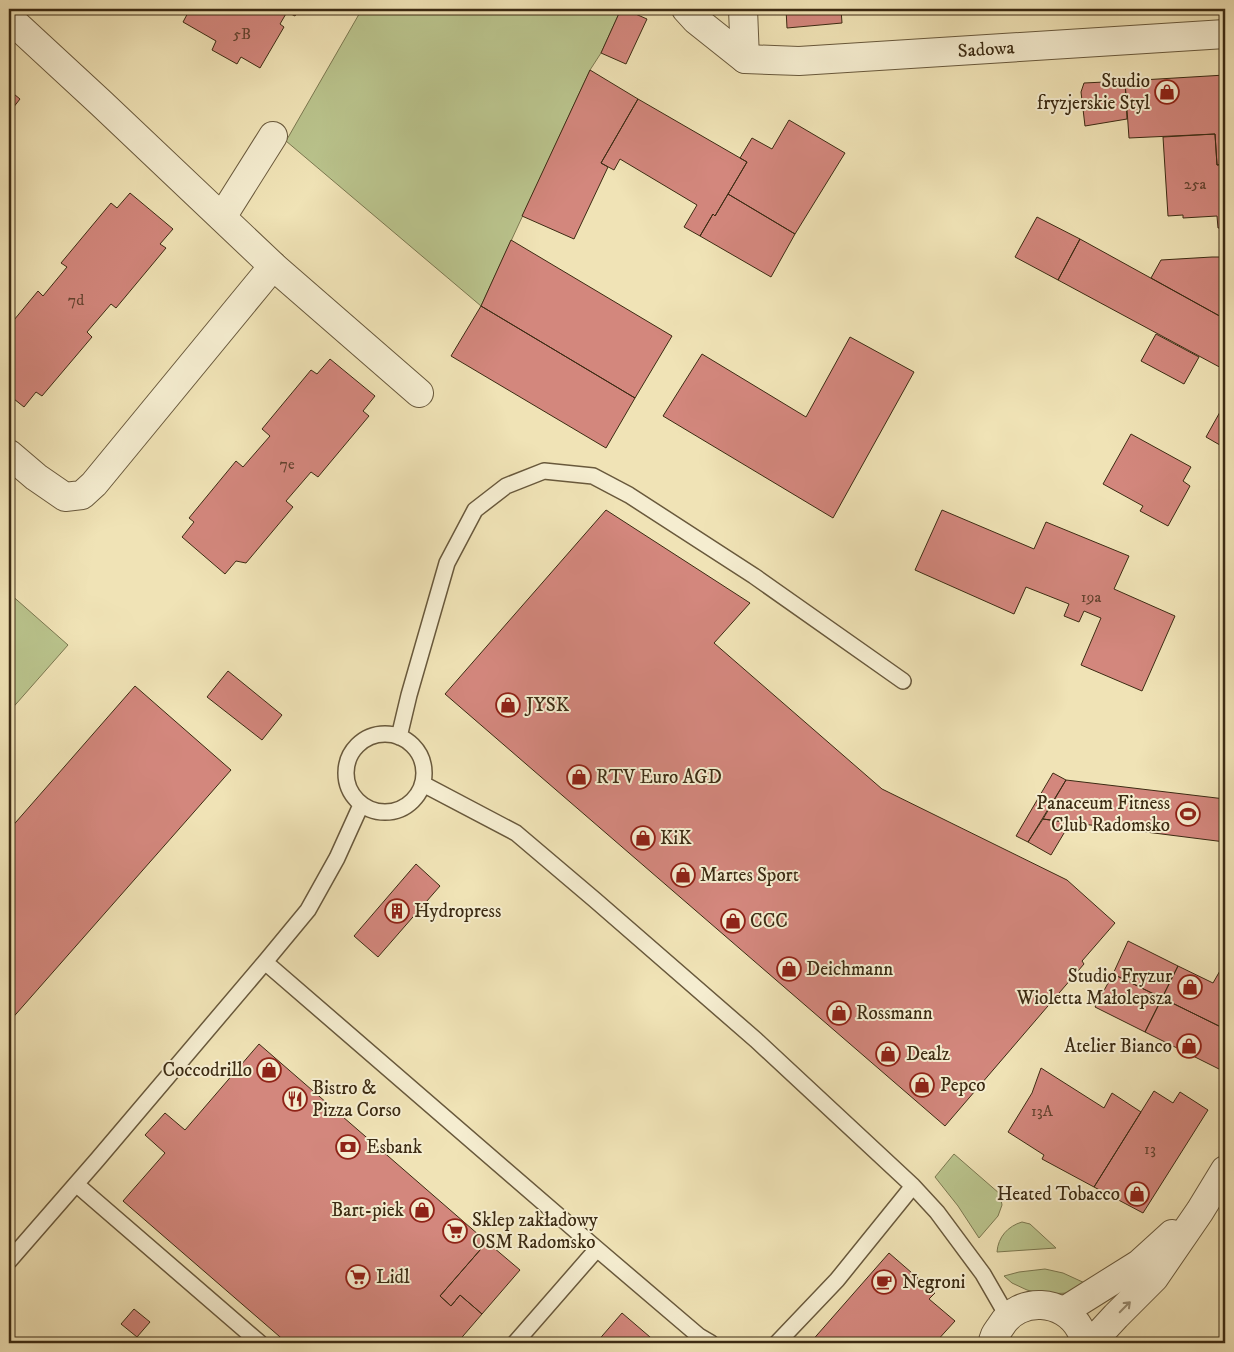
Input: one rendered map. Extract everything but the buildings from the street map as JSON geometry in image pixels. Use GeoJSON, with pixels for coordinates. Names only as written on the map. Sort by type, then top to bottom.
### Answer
{"type":"FeatureCollection","features":[{"type":"Feature","properties":{"kind":"street"},"geometry":{"type":"LineString","coordinates":[[686,9],[696,20],[745,59]]}},
{"type":"Feature","properties":{"kind":"street"},"geometry":{"type":"LineString","coordinates":[[743,9],[745,59]]}},
{"type":"Feature","properties":{"kind":"street"},"geometry":{"type":"LineString","coordinates":[[9,18],[273,266],[419,393]]}},
{"type":"Feature","properties":{"kind":"street","name":"Sadowa"},"geometry":{"type":"LineString","coordinates":[[745,59],[799,61],[1225,34]]}},
{"type":"Feature","properties":{"kind":"street"},"geometry":{"type":"LineString","coordinates":[[222,217],[273,136]]}},
{"type":"Feature","properties":{"kind":"street"},"geometry":{"type":"LineString","coordinates":[[9,454],[36,477],[65,497],[82,495],[94,484],[273,266]]}},
{"type":"Feature","properties":{"kind":"street"},"geometry":{"type":"LineString","coordinates":[[1092,1343],[1154,1278],[1200,1211],[1225,1170]]}},
{"type":"Feature","properties":{"kind":"street"},"geometry":{"type":"LineString","coordinates":[[1064,1312],[1139,1264],[1178,1228],[1200,1211]]}},
{"type":"Feature","properties":{"kind":"street"},"geometry":{"type":"LineString","coordinates":[[993,1343],[993,1338],[1005,1318],[1018,1309],[1034,1305],[1050,1306],[1064,1312],[1076,1322],[1086,1343]]}},
{"type":"Feature","properties":{"kind":"lane"},"geometry":{"type":"LineString","coordinates":[[400,737],[408,695],[447,563],[476,510],[506,486],[544,471],[593,476],[628,495],[754,576],[903,681]]}},
{"type":"Feature","properties":{"kind":"lane"},"geometry":{"type":"LineString","coordinates":[[381,734],[400,737],[415,748],[423,765],[423,784],[414,800],[398,810],[379,812],[361,805],[350,790],[345,772],[350,754],[363,740],[381,734]]}},
{"type":"Feature","properties":{"kind":"lane"},"geometry":{"type":"LineString","coordinates":[[423,784],[516,833],[756,1040],[913,1186],[937,1212],[983,1274],[1002,1308],[1005,1318]]}},
{"type":"Feature","properties":{"kind":"lane"},"geometry":{"type":"LineString","coordinates":[[9,1261],[308,910],[337,858],[361,805]]}},
{"type":"Feature","properties":{"kind":"lane"},"geometry":{"type":"LineString","coordinates":[[265,962],[596,1249],[699,1336],[711,1343]]}},
{"type":"Feature","properties":{"kind":"lane"},"geometry":{"type":"LineString","coordinates":[[76,1184],[260,1343]]}},
{"type":"Feature","properties":{"kind":"lane"},"geometry":{"type":"LineString","coordinates":[[777,1343],[837,1280],[913,1186]]}},
{"type":"Feature","properties":{"kind":"lane"},"geometry":{"type":"LineString","coordinates":[[515,1343],[596,1249]]}},
{"type":"Feature","properties":{"kind":"green space"},"geometry":{"type":"Polygon","coordinates":[[[362,9],[621,9],[601,53],[590,70],[481,306],[286,141],[362,9]]]}},
{"type":"Feature","properties":{"kind":"green space"},"geometry":{"type":"Polygon","coordinates":[[[9,593],[68,645],[9,712],[9,593]]]}},
{"type":"Feature","properties":{"kind":"green space"},"geometry":{"type":"Polygon","coordinates":[[[954,1154],[1000,1194],[1002,1205],[998,1216],[979,1238],[958,1206],[935,1177],[954,1154]]]}},
{"type":"Feature","properties":{"kind":"green space"},"geometry":{"type":"Polygon","coordinates":[[[1022,1222],[1030,1224],[1056,1248],[997,1252],[999,1242],[1008,1229],[1022,1222]]]}},
{"type":"Feature","properties":{"kind":"green space"},"geometry":{"type":"Polygon","coordinates":[[[1045,1269],[1063,1273],[1087,1284],[1070,1293],[1043,1294],[1027,1290],[1012,1283],[1004,1276],[1045,1269]]]}},
{"type":"Feature","properties":{"kind":"place","name":"Studio fryzjerskie Styl"},"geometry":{"type":"Point","coordinates":[1167,92]}},
{"type":"Feature","properties":{"kind":"place","name":"JYSK"},"geometry":{"type":"Point","coordinates":[508,705]}},
{"type":"Feature","properties":{"kind":"place","name":"RTV Euro AGD"},"geometry":{"type":"Point","coordinates":[579,777]}},
{"type":"Feature","properties":{"kind":"place","name":"Panaceum Fitness Club Radomsko"},"geometry":{"type":"Point","coordinates":[1188,814]}},
{"type":"Feature","properties":{"kind":"place","name":"KiK"},"geometry":{"type":"Point","coordinates":[643,838]}},
{"type":"Feature","properties":{"kind":"place","name":"Martes Sport"},"geometry":{"type":"Point","coordinates":[683,875]}},
{"type":"Feature","properties":{"kind":"place","name":"Hydropress"},"geometry":{"type":"Point","coordinates":[397,911]}},
{"type":"Feature","properties":{"kind":"place","name":"CCC"},"geometry":{"type":"Point","coordinates":[733,921]}},
{"type":"Feature","properties":{"kind":"place","name":"Deichmann"},"geometry":{"type":"Point","coordinates":[789,969]}},
{"type":"Feature","properties":{"kind":"place","name":"Studio Fryzur Wioletta Małolepsza"},"geometry":{"type":"Point","coordinates":[1190,987]}},
{"type":"Feature","properties":{"kind":"place","name":"Rossmann"},"geometry":{"type":"Point","coordinates":[839,1013]}},
{"type":"Feature","properties":{"kind":"place","name":"Atelier Bianco"},"geometry":{"type":"Point","coordinates":[1189,1046]}},
{"type":"Feature","properties":{"kind":"place","name":"Dealz"},"geometry":{"type":"Point","coordinates":[888,1054]}},
{"type":"Feature","properties":{"kind":"place","name":"Coccodrillo"},"geometry":{"type":"Point","coordinates":[269,1070]}},
{"type":"Feature","properties":{"kind":"place","name":"Pepco"},"geometry":{"type":"Point","coordinates":[922,1085]}},
{"type":"Feature","properties":{"kind":"place","name":"Bistro & Pizza Corso"},"geometry":{"type":"Point","coordinates":[295,1099]}},
{"type":"Feature","properties":{"kind":"place","name":"Esbank"},"geometry":{"type":"Point","coordinates":[348,1147]}},
{"type":"Feature","properties":{"kind":"place","name":"Heated Tobacco"},"geometry":{"type":"Point","coordinates":[1137,1194]}},
{"type":"Feature","properties":{"kind":"place","name":"Bart-piek"},"geometry":{"type":"Point","coordinates":[422,1210]}},
{"type":"Feature","properties":{"kind":"place","name":"Sklep zakładowy OSM Radomsko"},"geometry":{"type":"Point","coordinates":[455,1231]}},
{"type":"Feature","properties":{"kind":"place","name":"Lidl"},"geometry":{"type":"Point","coordinates":[358,1277]}},
{"type":"Feature","properties":{"kind":"place","name":"Negroni"},"geometry":{"type":"Point","coordinates":[884,1282]}}]}
